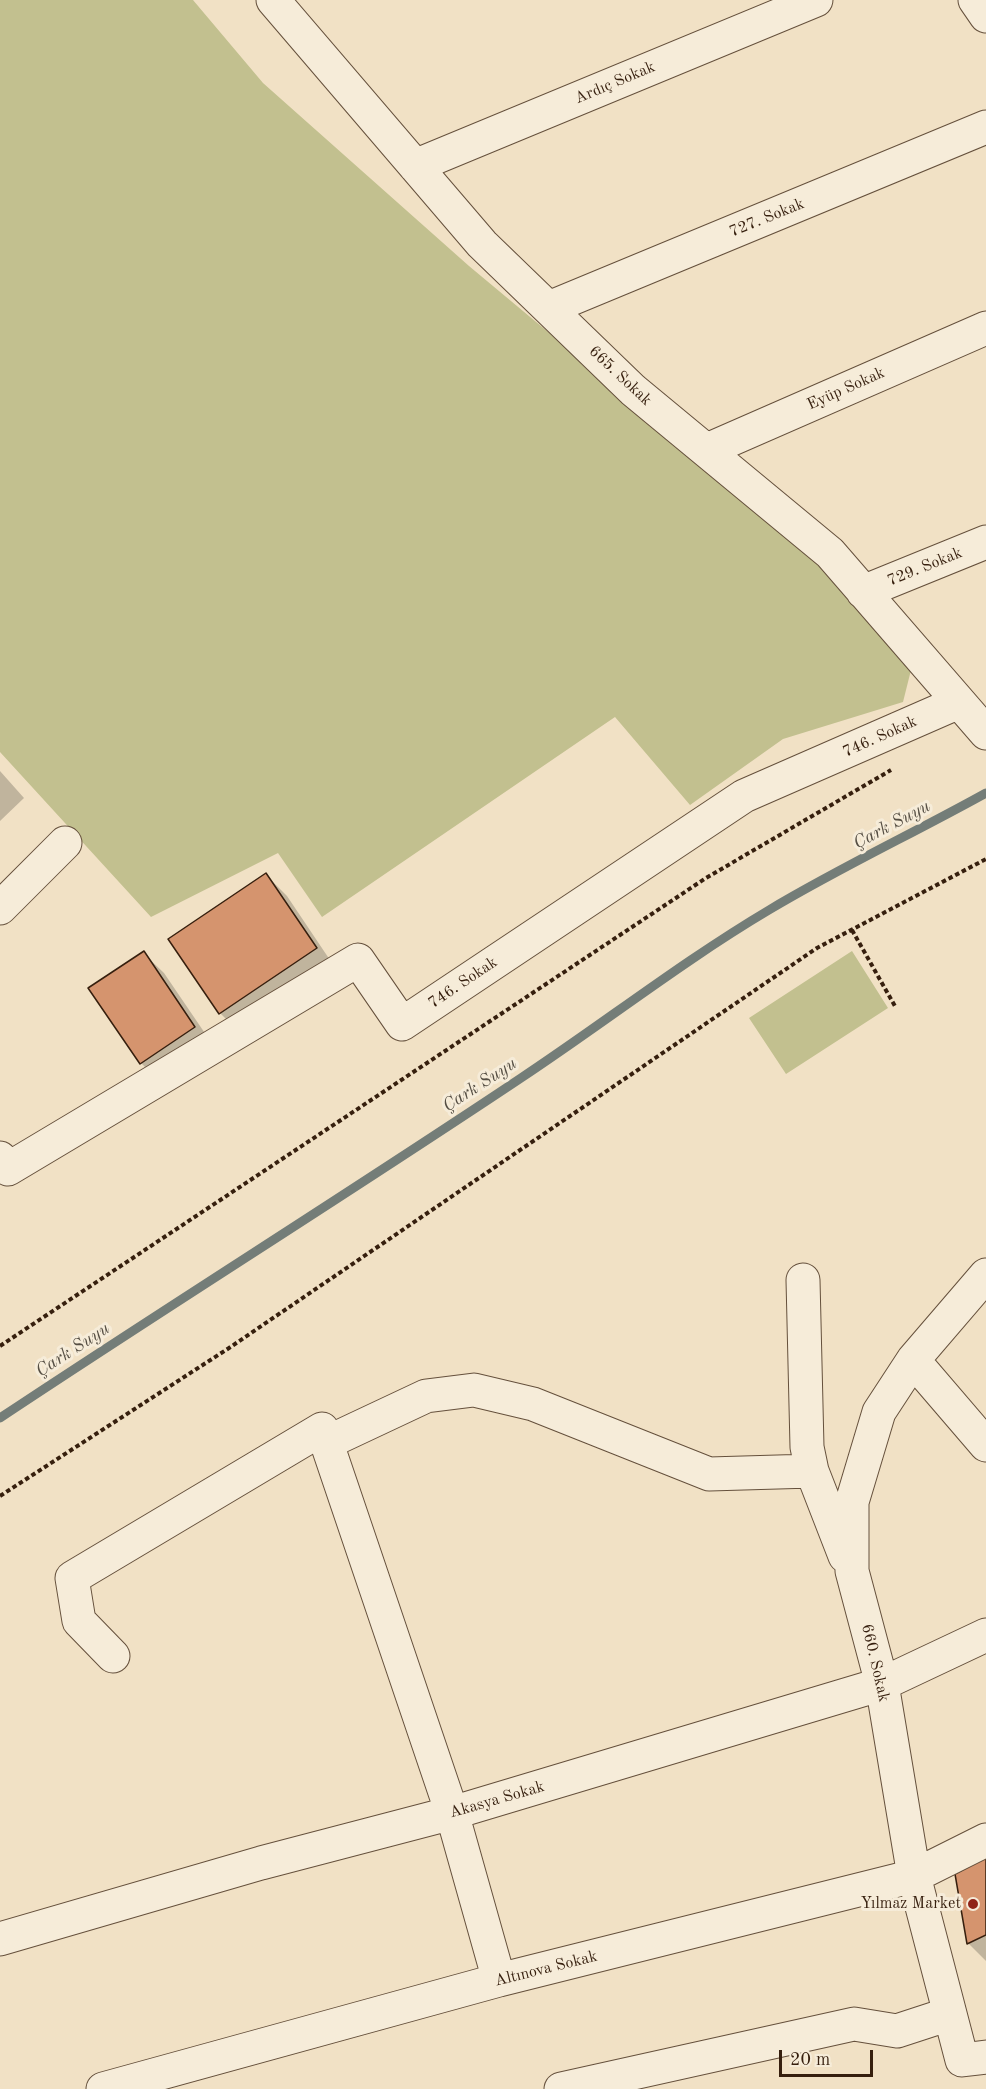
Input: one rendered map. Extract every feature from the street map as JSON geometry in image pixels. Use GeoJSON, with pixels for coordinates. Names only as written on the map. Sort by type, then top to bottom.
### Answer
{"type":"FeatureCollection","features":[{"type":"Feature","properties":{"kind":"street","name":"665. Sokak"},"geometry":{"type":"LineString","coordinates":[[273,0],[482,244],[633,390],[830,553],[986,733]]}},
{"type":"Feature","properties":{"kind":"street","name":"Ardıç Sokak"},"geometry":{"type":"LineString","coordinates":[[415,166],[816,0]]}},
{"type":"Feature","properties":{"kind":"street"},"geometry":{"type":"LineString","coordinates":[[975,0],[986,16]]}},
{"type":"Feature","properties":{"kind":"street","name":"727. Sokak"},"geometry":{"type":"LineString","coordinates":[[549,308],[986,127]]}},
{"type":"Feature","properties":{"kind":"street","name":"Eyüp Sokak"},"geometry":{"type":"LineString","coordinates":[[707,450],[986,328]]}},
{"type":"Feature","properties":{"kind":"street","name":"729. Sokak"},"geometry":{"type":"LineString","coordinates":[[863,592],[986,542]]}},
{"type":"Feature","properties":{"kind":"street","name":"746. Sokak"},"geometry":{"type":"LineString","coordinates":[[0,1158],[8,1168],[358,960],[402,1024],[744,796],[959,702]]}},
{"type":"Feature","properties":{"kind":"street"},"geometry":{"type":"LineString","coordinates":[[0,908],[65,843]]}},
{"type":"Feature","properties":{"kind":"street"},"geometry":{"type":"LineString","coordinates":[[803,1280],[807,1447],[812,1471],[852,1571]]}},
{"type":"Feature","properties":{"kind":"street","name":"660. Sokak"},"geometry":{"type":"LineString","coordinates":[[983,1285],[913,1360],[879,1412],[852,1502],[852,1571],[882,1684],[914,1876],[962,2060],[986,2057]]}},
{"type":"Feature","properties":{"kind":"street"},"geometry":{"type":"LineString","coordinates":[[913,1360],[986,1445]]}},
{"type":"Feature","properties":{"kind":"street"},"geometry":{"type":"LineString","coordinates":[[326,1443],[426,1396],[474,1390],[533,1404],[709,1474],[812,1471]]}},
{"type":"Feature","properties":{"kind":"street"},"geometry":{"type":"LineString","coordinates":[[112,1656],[79,1621],[72,1578],[322,1429],[452,1813],[500,1980]]}},
{"type":"Feature","properties":{"kind":"street","name":"Akasya Sokak"},"geometry":{"type":"LineString","coordinates":[[0,1940],[261,1863],[452,1813],[882,1684],[986,1635]]}},
{"type":"Feature","properties":{"kind":"street","name":"Altınova Sokak"},"geometry":{"type":"LineString","coordinates":[[103,2089],[500,1980],[914,1876],[986,1840]]}},
{"type":"Feature","properties":{"kind":"street"},"geometry":{"type":"LineString","coordinates":[[561,2089],[854,2024],[897,2031],[950,2014]]}},
{"type":"Feature","properties":{"kind":"path"},"geometry":{"type":"LineString","coordinates":[[0,1346],[706,878],[892,769]]}},
{"type":"Feature","properties":{"kind":"path"},"geometry":{"type":"LineString","coordinates":[[0,1496],[229,1348],[817,948],[986,859]]}},
{"type":"Feature","properties":{"kind":"path"},"geometry":{"type":"LineString","coordinates":[[852,930],[896,1008]]}},
{"type":"Feature","properties":{"kind":"shaded area"},"geometry":{"type":"Polygon","coordinates":[[[0,0],[193,0],[263,83],[469,266],[777,523],[913,662],[903,702],[783,739],[690,805],[615,717],[322,917],[278,853],[151,917],[0,752],[0,0]]]}},
{"type":"Feature","properties":{"kind":"shaded area"},"geometry":{"type":"Polygon","coordinates":[[[852,951],[888,1008],[786,1074],[749,1018],[852,951]]]}},
{"type":"Feature","properties":{"kind":"building"},"geometry":{"type":"Polygon","coordinates":[[[266,873],[317,948],[219,1014],[168,939],[266,873]]]}},
{"type":"Feature","properties":{"kind":"building"},"geometry":{"type":"Polygon","coordinates":[[[144,951],[195,1027],[140,1064],[88,988],[144,951]]]}},
{"type":"Feature","properties":{"kind":"building","name":"Yılmaz Market"},"geometry":{"type":"Polygon","coordinates":[[[986,1857],[986,1935],[967,1944],[955,1874],[986,1857]]]}},
{"type":"Feature","properties":{"kind":"waterway","name":"Çark Suyu"},"geometry":{"type":"LineString","coordinates":[[0,1418],[456,1121],[737,930],[822,880],[986,793]]}},
{"type":"Feature","properties":{"kind":"place","name":"Yılmaz Market"},"geometry":{"type":"Point","coordinates":[973,1904]}}]}
